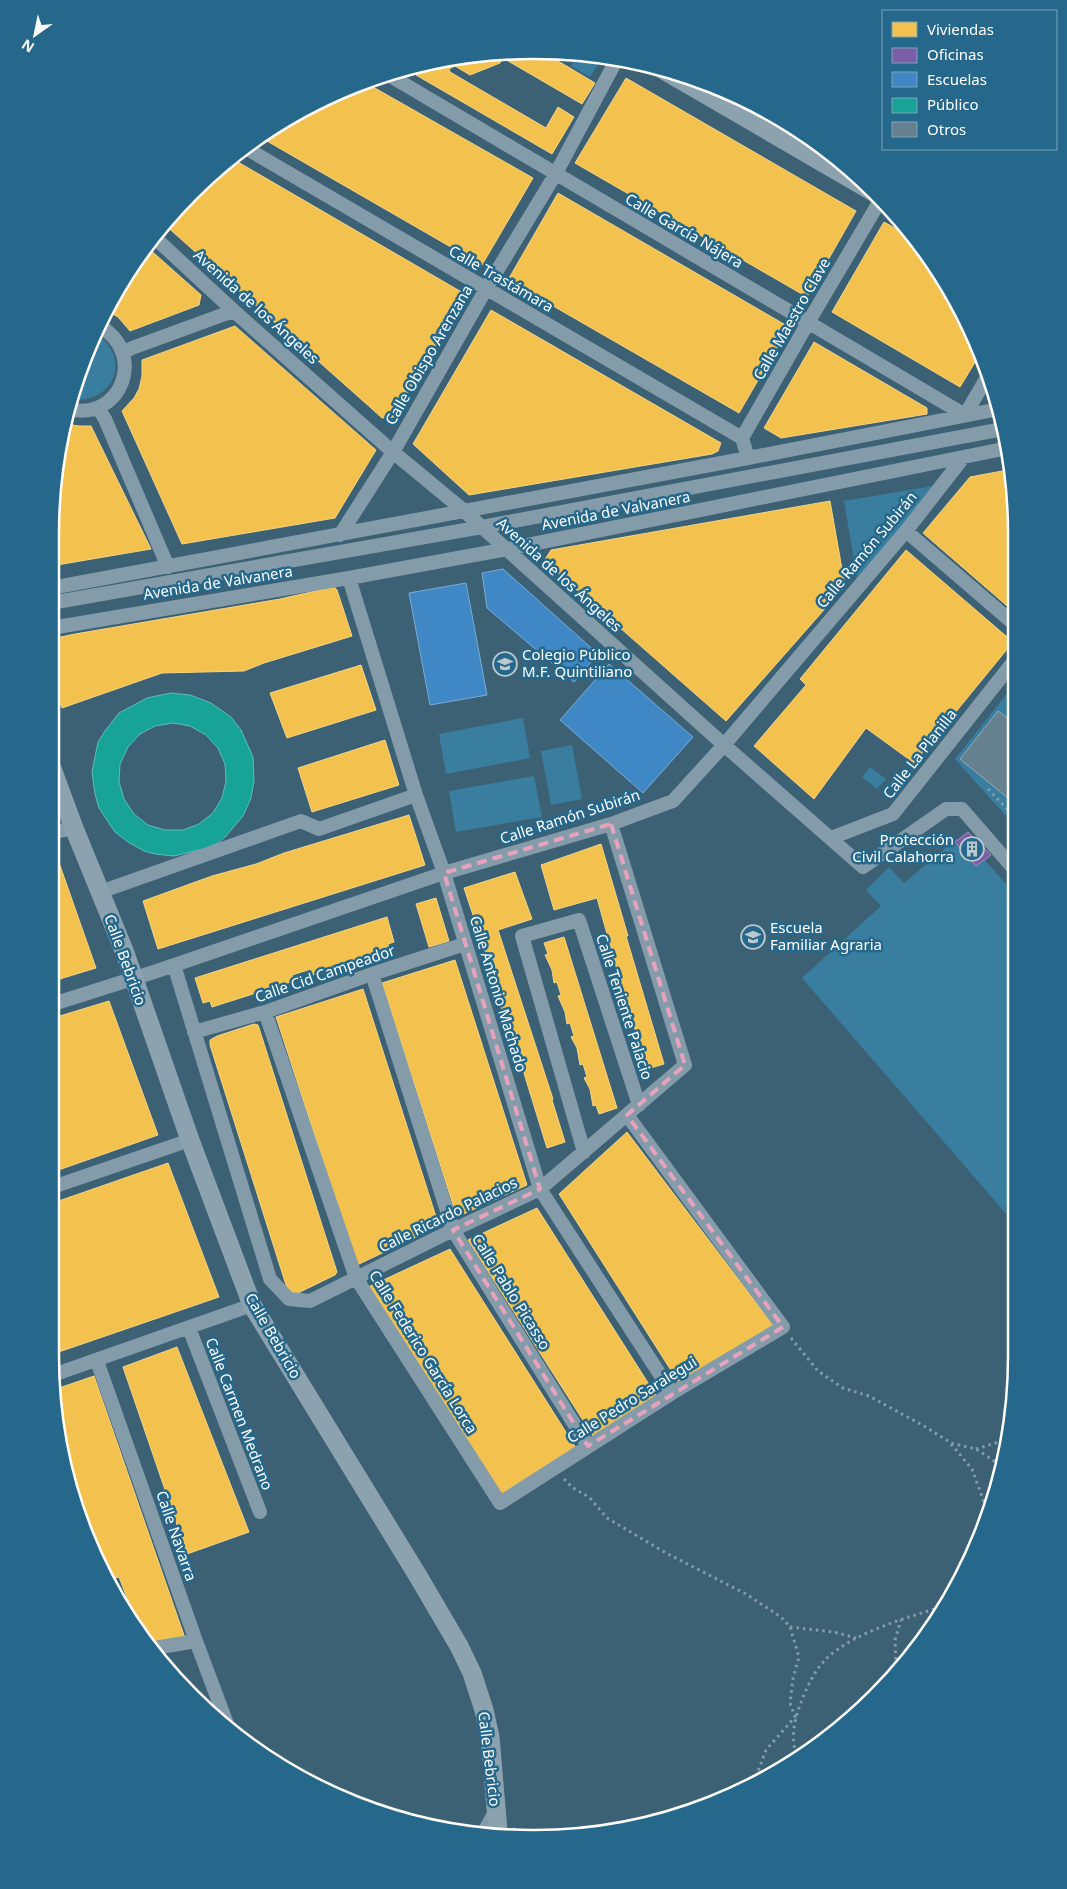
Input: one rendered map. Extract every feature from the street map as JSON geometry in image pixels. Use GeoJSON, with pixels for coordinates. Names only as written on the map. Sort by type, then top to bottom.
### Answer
{"type":"FeatureCollection","features":[{"type":"Feature","properties":{"kind":"street","name":"Calle Obispo Arenzana"},"geometry":{"type":"LineString","coordinates":[[340,535],[393,452],[486,289],[555,175],[613,66]]}},
{"type":"Feature","properties":{"kind":"street","name":"Calle García Nájera"},"geometry":{"type":"LineString","coordinates":[[396,79],[555,175],[808,321],[966,415]]}},
{"type":"Feature","properties":{"kind":"street"},"geometry":{"type":"LineString","coordinates":[[691,86],[845,176]]}},
{"type":"Feature","properties":{"kind":"street","name":"Calle Trastámara"},"geometry":{"type":"LineString","coordinates":[[252,152],[742,438]]}},
{"type":"Feature","properties":{"kind":"street","name":"Calle Maestro Clave"},"geometry":{"type":"LineString","coordinates":[[742,438],[808,321],[877,206]]}},
{"type":"Feature","properties":{"kind":"street","name":"Avenida de los Ángeles"},"geometry":{"type":"LineString","coordinates":[[159,242],[393,452],[463,510],[724,745],[863,866],[946,809],[962,809],[1008,862]]}},
{"type":"Feature","properties":{"kind":"street"},"geometry":{"type":"LineString","coordinates":[[123,353],[225,314],[236,312]]}},
{"type":"Feature","properties":{"kind":"street"},"geometry":{"type":"LineString","coordinates":[[75,410],[85,411],[98,408],[109,401],[118,391],[124,379],[126,366],[123,353],[117,341],[105,330]]}},
{"type":"Feature","properties":{"kind":"street"},"geometry":{"type":"LineString","coordinates":[[966,415],[984,383]]}},
{"type":"Feature","properties":{"kind":"street"},"geometry":{"type":"LineString","coordinates":[[98,408],[105,419],[168,567]]}},
{"type":"Feature","properties":{"kind":"street","name":"Avenida de Valvanera"},"geometry":{"type":"LineString","coordinates":[[59,587],[748,458],[992,410]]}},
{"type":"Feature","properties":{"kind":"street","name":"Avenida de Valvanera"},"geometry":{"type":"LineString","coordinates":[[59,602],[482,527],[996,430]]}},
{"type":"Feature","properties":{"kind":"street"},"geometry":{"type":"LineString","coordinates":[[742,438],[748,458]]}},
{"type":"Feature","properties":{"kind":"street","name":"Avenida de Valvanera"},"geometry":{"type":"LineString","coordinates":[[59,627],[349,578],[507,549],[1000,450]]}},
{"type":"Feature","properties":{"kind":"street","name":"Calle Ramón Subirán"},"geometry":{"type":"LineString","coordinates":[[59,1002],[133,979],[444,873],[611,824],[673,801],[724,745],[906,532],[963,458]]}},
{"type":"Feature","properties":{"kind":"street"},"geometry":{"type":"LineString","coordinates":[[906,532],[1008,619]]}},
{"type":"Feature","properties":{"kind":"street","name":"Calle Antonio Machado"},"geometry":{"type":"LineString","coordinates":[[349,578],[416,795],[444,873],[540,1189],[672,1393]]}},
{"type":"Feature","properties":{"kind":"street","name":"Calle La Planilla"},"geometry":{"type":"LineString","coordinates":[[831,838],[893,814],[1008,669]]}},
{"type":"Feature","properties":{"kind":"street"},"geometry":{"type":"LineString","coordinates":[[100,892],[301,820],[319,828],[416,795]]}},
{"type":"Feature","properties":{"kind":"street","name":"Calle Bebricio"},"geometry":{"type":"LineString","coordinates":[[59,810],[74,828],[124,953],[190,1140],[252,1305],[418,1576],[459,1646],[472,1673],[484,1710],[490,1737],[494,1825]]}},
{"type":"Feature","properties":{"kind":"street","name":"Calle Ricardo Palacios"},"geometry":{"type":"LineString","coordinates":[[174,965],[270,1279],[289,1299],[310,1301],[540,1189],[685,1065],[611,824]]}},
{"type":"Feature","properties":{"kind":"street"},"geometry":{"type":"LineString","coordinates":[[59,831],[74,828]]}},
{"type":"Feature","properties":{"kind":"street","name":"Calle Teniente Palacio"},"geometry":{"type":"LineString","coordinates":[[584,1152],[522,936],[579,920],[639,1105]]}},
{"type":"Feature","properties":{"kind":"street","name":"Calle Cid Campeador"},"geometry":{"type":"LineString","coordinates":[[194,1032],[265,1012],[372,974],[465,944]]}},
{"type":"Feature","properties":{"kind":"street","name":"Calle Pablo Picasso"},"geometry":{"type":"LineString","coordinates":[[372,974],[453,1230],[588,1446]]}},
{"type":"Feature","properties":{"kind":"street","name":"Calle Federico García Lorca"},"geometry":{"type":"LineString","coordinates":[[265,1012],[356,1278],[500,1503]]}},
{"type":"Feature","properties":{"kind":"street"},"geometry":{"type":"LineString","coordinates":[[627,1115],[783,1327]]}},
{"type":"Feature","properties":{"kind":"street"},"geometry":{"type":"LineString","coordinates":[[59,1185],[190,1140]]}},
{"type":"Feature","properties":{"kind":"street"},"geometry":{"type":"LineString","coordinates":[[60,1373],[252,1305]]}},
{"type":"Feature","properties":{"kind":"street","name":"Calle Pedro Saralegui"},"geometry":{"type":"LineString","coordinates":[[500,1503],[672,1393],[783,1327]]}},
{"type":"Feature","properties":{"kind":"street","name":"Calle Carmen Medrano"},"geometry":{"type":"LineString","coordinates":[[189,1328],[260,1512]]}},
{"type":"Feature","properties":{"kind":"street","name":"Calle Navarra"},"geometry":{"type":"LineString","coordinates":[[97,1361],[220,1712]]}},
{"type":"Feature","properties":{"kind":"street"},"geometry":{"type":"LineString","coordinates":[[159,1647],[196,1641]]}},
{"type":"Feature","properties":{"kind":"path"},"geometry":{"type":"LineString","coordinates":[[988,789],[1008,810]]}},
{"type":"Feature","properties":{"kind":"path"},"geometry":{"type":"LineString","coordinates":[[783,1327],[818,1371],[834,1383],[843,1388],[869,1396],[951,1443],[976,1449],[996,1462]]}},
{"type":"Feature","properties":{"kind":"path"},"geometry":{"type":"LineString","coordinates":[[976,1449],[1000,1442]]}},
{"type":"Feature","properties":{"kind":"path"},"geometry":{"type":"LineString","coordinates":[[951,1443],[972,1469],[984,1503]]}},
{"type":"Feature","properties":{"kind":"path"},"geometry":{"type":"LineString","coordinates":[[554,1468],[573,1488],[589,1497],[607,1518],[674,1558],[746,1594],[781,1617],[790,1627],[799,1657],[790,1703],[796,1717]]}},
{"type":"Feature","properties":{"kind":"path"},"geometry":{"type":"LineString","coordinates":[[795,1751],[793,1745],[796,1717],[807,1687],[826,1659],[856,1638],[902,1619],[934,1609]]}},
{"type":"Feature","properties":{"kind":"path"},"geometry":{"type":"LineString","coordinates":[[896,1662],[895,1640],[902,1619]]}},
{"type":"Feature","properties":{"kind":"path"},"geometry":{"type":"LineString","coordinates":[[790,1627],[834,1632],[856,1638]]}},
{"type":"Feature","properties":{"kind":"path"},"geometry":{"type":"LineString","coordinates":[[757,1774],[766,1750],[796,1717]]}},
{"type":"Feature","properties":{"kind":"path"},"geometry":{"type":"LineString","coordinates":[[494,1825],[522,1830]]}},
{"type":"Feature","properties":{"kind":"highlighted area"},"geometry":{"type":"Polygon","coordinates":[[[611,824],[685,1065],[627,1115],[783,1327],[588,1446],[453,1230],[540,1189],[444,873],[611,824]]]}},
{"type":"Feature","properties":{"kind":"shaded area"},"geometry":{"type":"Polygon","coordinates":[[[574,61],[598,64],[590,77],[571,66],[574,61]]]}},
{"type":"Feature","properties":{"kind":"shaded area"},"geometry":{"type":"Polygon","coordinates":[[[101,339],[113,354],[116,366],[114,377],[99,394],[87,399],[78,400],[101,339]]]}},
{"type":"Feature","properties":{"kind":"shaded area"},"geometry":{"type":"Polygon","coordinates":[[[939,485],[857,578],[844,501],[939,485]]]}},
{"type":"Feature","properties":{"kind":"shaded area"},"geometry":{"type":"Polygon","coordinates":[[[1008,693],[1008,818],[955,759],[1008,693]]]}},
{"type":"Feature","properties":{"kind":"shaded area"},"geometry":{"type":"Polygon","coordinates":[[[523,718],[530,758],[446,774],[439,734],[523,718]]]}},
{"type":"Feature","properties":{"kind":"shaded area"},"geometry":{"type":"Polygon","coordinates":[[[572,745],[582,799],[551,805],[541,751],[572,745]]]}},
{"type":"Feature","properties":{"kind":"shaded area"},"geometry":{"type":"Polygon","coordinates":[[[870,767],[886,779],[877,789],[862,777],[870,767]]]}},
{"type":"Feature","properties":{"kind":"shaded area"},"geometry":{"type":"Polygon","coordinates":[[[534,776],[542,817],[456,832],[449,791],[534,776]]]}},
{"type":"Feature","properties":{"kind":"shaded area"},"geometry":{"type":"Polygon","coordinates":[[[956,839],[966,839],[1008,886],[1008,1216],[802,978],[881,906],[866,890],[889,867],[904,883],[956,839]]]}},
{"type":"Feature","properties":{"kind":"building: Viviendas"},"geometry":{"type":"Polygon","coordinates":[[[502,60],[500,63],[470,75],[455,66],[449,69],[450,72],[546,128],[558,107],[574,117],[552,154],[416,75],[441,68],[472,63],[502,60]]]}},
{"type":"Feature","properties":{"kind":"building: Viviendas"},"geometry":{"type":"Polygon","coordinates":[[[506,60],[556,60],[595,83],[582,104],[506,60]]]}},
{"type":"Feature","properties":{"kind":"building: Viviendas"},"geometry":{"type":"Polygon","coordinates":[[[626,78],[856,211],[807,297],[575,163],[626,78]]]}},
{"type":"Feature","properties":{"kind":"building: Viviendas"},"geometry":{"type":"Polygon","coordinates":[[[373,87],[533,178],[482,265],[267,141],[296,122],[373,87]]]}},
{"type":"Feature","properties":{"kind":"building: Viviendas"},"geometry":{"type":"Polygon","coordinates":[[[238,162],[465,294],[394,417],[382,418],[170,229],[198,198],[238,162]]]}},
{"type":"Feature","properties":{"kind":"building: Viviendas"},"geometry":{"type":"Polygon","coordinates":[[[558,193],[789,327],[739,413],[508,280],[558,193]]]}},
{"type":"Feature","properties":{"kind":"building: Viviendas"},"geometry":{"type":"Polygon","coordinates":[[[884,222],[898,230],[928,270],[945,296],[976,361],[960,387],[832,312],[884,222]]]}},
{"type":"Feature","properties":{"kind":"building: Viviendas"},"geometry":{"type":"Polygon","coordinates":[[[152,251],[201,295],[199,305],[130,331],[113,314],[122,296],[152,251]]]}},
{"type":"Feature","properties":{"kind":"building: Viviendas"},"geometry":{"type":"Polygon","coordinates":[[[491,310],[721,443],[718,451],[712,454],[469,495],[413,444],[491,310]]]}},
{"type":"Feature","properties":{"kind":"building: Viviendas"},"geometry":{"type":"Polygon","coordinates":[[[235,326],[376,450],[335,518],[182,544],[122,411],[134,398],[139,389],[142,376],[142,360],[235,326]]]}},
{"type":"Feature","properties":{"kind":"building: Viviendas"},"geometry":{"type":"Polygon","coordinates":[[[814,342],[927,408],[927,414],[781,438],[764,428],[814,342]]]}},
{"type":"Feature","properties":{"kind":"building: Viviendas"},"geometry":{"type":"Polygon","coordinates":[[[72,425],[91,426],[151,549],[59,565],[60,502],[63,472],[72,425]]]}},
{"type":"Feature","properties":{"kind":"building: Viviendas"},"geometry":{"type":"Polygon","coordinates":[[[1004,471],[1008,534],[1008,607],[923,533],[970,477],[1004,471]]]}},
{"type":"Feature","properties":{"kind":"building: Viviendas"},"geometry":{"type":"Polygon","coordinates":[[[830,501],[845,586],[726,721],[544,561],[551,550],[830,501]]]}},
{"type":"Feature","properties":{"kind":"building: Viviendas"},"geometry":{"type":"Polygon","coordinates":[[[906,550],[1008,638],[1008,648],[914,763],[866,728],[814,799],[754,746],[806,685],[800,679],[906,550]]]}},
{"type":"Feature","properties":{"kind":"building: Viviendas"},"geometry":{"type":"Polygon","coordinates":[[[334,587],[337,590],[352,636],[244,671],[162,673],[62,708],[59,700],[59,637],[280,599],[334,587]]]}},
{"type":"Feature","properties":{"kind":"building: Viviendas"},"geometry":{"type":"Polygon","coordinates":[[[361,665],[376,710],[287,738],[270,693],[361,665]]]}},
{"type":"Feature","properties":{"kind":"building: Viviendas"},"geometry":{"type":"Polygon","coordinates":[[[385,740],[399,785],[312,812],[298,768],[385,740]]]}},
{"type":"Feature","properties":{"kind":"building: Viviendas"},"geometry":{"type":"Polygon","coordinates":[[[409,815],[425,865],[158,949],[143,901],[212,876],[256,864],[284,853],[409,815]]]}},
{"type":"Feature","properties":{"kind":"building: Viviendas"},"geometry":{"type":"Polygon","coordinates":[[[601,844],[664,1064],[647,1069],[633,1027],[597,898],[554,910],[541,865],[601,844]]]}},
{"type":"Feature","properties":{"kind":"building: Viviendas"},"geometry":{"type":"Polygon","coordinates":[[[59,863],[96,968],[59,979],[59,863]]]}},
{"type":"Feature","properties":{"kind":"building: Viviendas"},"geometry":{"type":"Polygon","coordinates":[[[515,872],[532,919],[498,930],[553,1099],[565,1142],[547,1148],[464,888],[515,872]]]}},
{"type":"Feature","properties":{"kind":"building: Viviendas"},"geometry":{"type":"Polygon","coordinates":[[[436,898],[449,941],[429,947],[416,904],[436,898]]]}},
{"type":"Feature","properties":{"kind":"building: Viviendas"},"geometry":{"type":"Polygon","coordinates":[[[387,917],[394,942],[388,944],[390,950],[310,976],[308,970],[292,975],[294,981],[212,1007],[210,1001],[203,1003],[195,978],[387,917]]]}},
{"type":"Feature","properties":{"kind":"building: Viviendas"},"geometry":{"type":"Polygon","coordinates":[[[564,937],[617,1108],[599,1114],[596,1105],[593,1106],[590,1089],[584,1078],[587,1077],[583,1064],[580,1065],[577,1048],[571,1037],[574,1036],[570,1023],[567,1024],[565,1012],[558,996],[561,995],[557,982],[554,983],[552,970],[545,955],[548,954],[544,943],[564,937]]]}},
{"type":"Feature","properties":{"kind":"building: Viviendas"},"geometry":{"type":"Polygon","coordinates":[[[455,960],[527,1185],[457,1217],[382,983],[455,960]]]}},
{"type":"Feature","properties":{"kind":"building: Viviendas"},"geometry":{"type":"Polygon","coordinates":[[[363,989],[439,1226],[357,1265],[276,1017],[363,989]]]}},
{"type":"Feature","properties":{"kind":"building: Viviendas"},"geometry":{"type":"Polygon","coordinates":[[[109,1001],[158,1135],[59,1170],[59,1016],[109,1001]]]}},
{"type":"Feature","properties":{"kind":"building: Viviendas"},"geometry":{"type":"Polygon","coordinates":[[[254,1024],[258,1025],[337,1272],[335,1275],[298,1293],[290,1292],[286,1285],[210,1045],[210,1040],[217,1036],[254,1024]]]}},
{"type":"Feature","properties":{"kind":"building: Viviendas"},"geometry":{"type":"Polygon","coordinates":[[[627,1132],[773,1325],[679,1383],[559,1194],[627,1132]]]}},
{"type":"Feature","properties":{"kind":"building: Viviendas"},"geometry":{"type":"Polygon","coordinates":[[[168,1163],[219,1297],[59,1352],[59,1201],[168,1163]]]}},
{"type":"Feature","properties":{"kind":"building: Viviendas"},"geometry":{"type":"Polygon","coordinates":[[[537,1208],[657,1397],[593,1436],[468,1240],[537,1208]]]}},
{"type":"Feature","properties":{"kind":"building: Viviendas"},"geometry":{"type":"Polygon","coordinates":[[[450,1249],[576,1448],[498,1496],[366,1288],[450,1249]]]}},
{"type":"Feature","properties":{"kind":"building: Viviendas"},"geometry":{"type":"Polygon","coordinates":[[[177,1347],[249,1532],[187,1554],[123,1367],[177,1347]]]}},
{"type":"Feature","properties":{"kind":"building: Viviendas"},"geometry":{"type":"Polygon","coordinates":[[[94,1376],[185,1638],[156,1643],[130,1605],[119,1577],[115,1578],[108,1565],[84,1508],[75,1478],[68,1448],[60,1388],[94,1376]]]}},
{"type":"Feature","properties":{"kind":"building: Oficinas","name":"Protección Civil Calahorra"},"geometry":{"type":"Polygon","coordinates":[[[968,832],[991,855],[976,866],[955,842],[968,832]]]}},
{"type":"Feature","properties":{"kind":"building: Escuelas"},"geometry":{"type":"Polygon","coordinates":[[[503,569],[598,654],[574,682],[487,608],[482,573],[503,569]]]}},
{"type":"Feature","properties":{"kind":"building: Escuelas"},"geometry":{"type":"Polygon","coordinates":[[[466,583],[487,695],[430,705],[409,593],[466,583]]]}},
{"type":"Feature","properties":{"kind":"building: Escuelas"},"geometry":{"type":"Polygon","coordinates":[[[609,664],[693,737],[643,793],[560,720],[609,664]]]}},
{"type":"Feature","properties":{"kind":"building: Público"},"geometry":{"type":"Polygon","coordinates":[[[171,693],[190,695],[211,703],[231,717],[241,730],[253,757],[254,781],[251,798],[243,816],[226,836],[218,843],[207,848],[174,856],[144,851],[115,832],[99,808],[92,772],[98,742],[119,713],[147,698],[171,693]],[[173,723],[155,726],[140,734],[128,747],[120,764],[119,782],[124,799],[134,814],[148,825],[165,830],[183,830],[199,824],[213,813],[222,798],[226,781],[225,764],[218,748],[206,735],[190,726],[173,723]]]}},
{"type":"Feature","properties":{"kind":"building: Otros"},"geometry":{"type":"Polygon","coordinates":[[[998,711],[1008,718],[1008,798],[960,759],[998,711]]]}},
{"type":"Feature","properties":{"kind":"place","name":"Colegio Público M.F. Quintiliano"},"geometry":{"type":"Point","coordinates":[505,664]}},
{"type":"Feature","properties":{"kind":"place","name":"Protección Civil Calahorra"},"geometry":{"type":"Point","coordinates":[972,849]}},
{"type":"Feature","properties":{"kind":"place","name":"Escuela Familiar Agraria"},"geometry":{"type":"Point","coordinates":[753,937]}}]}
